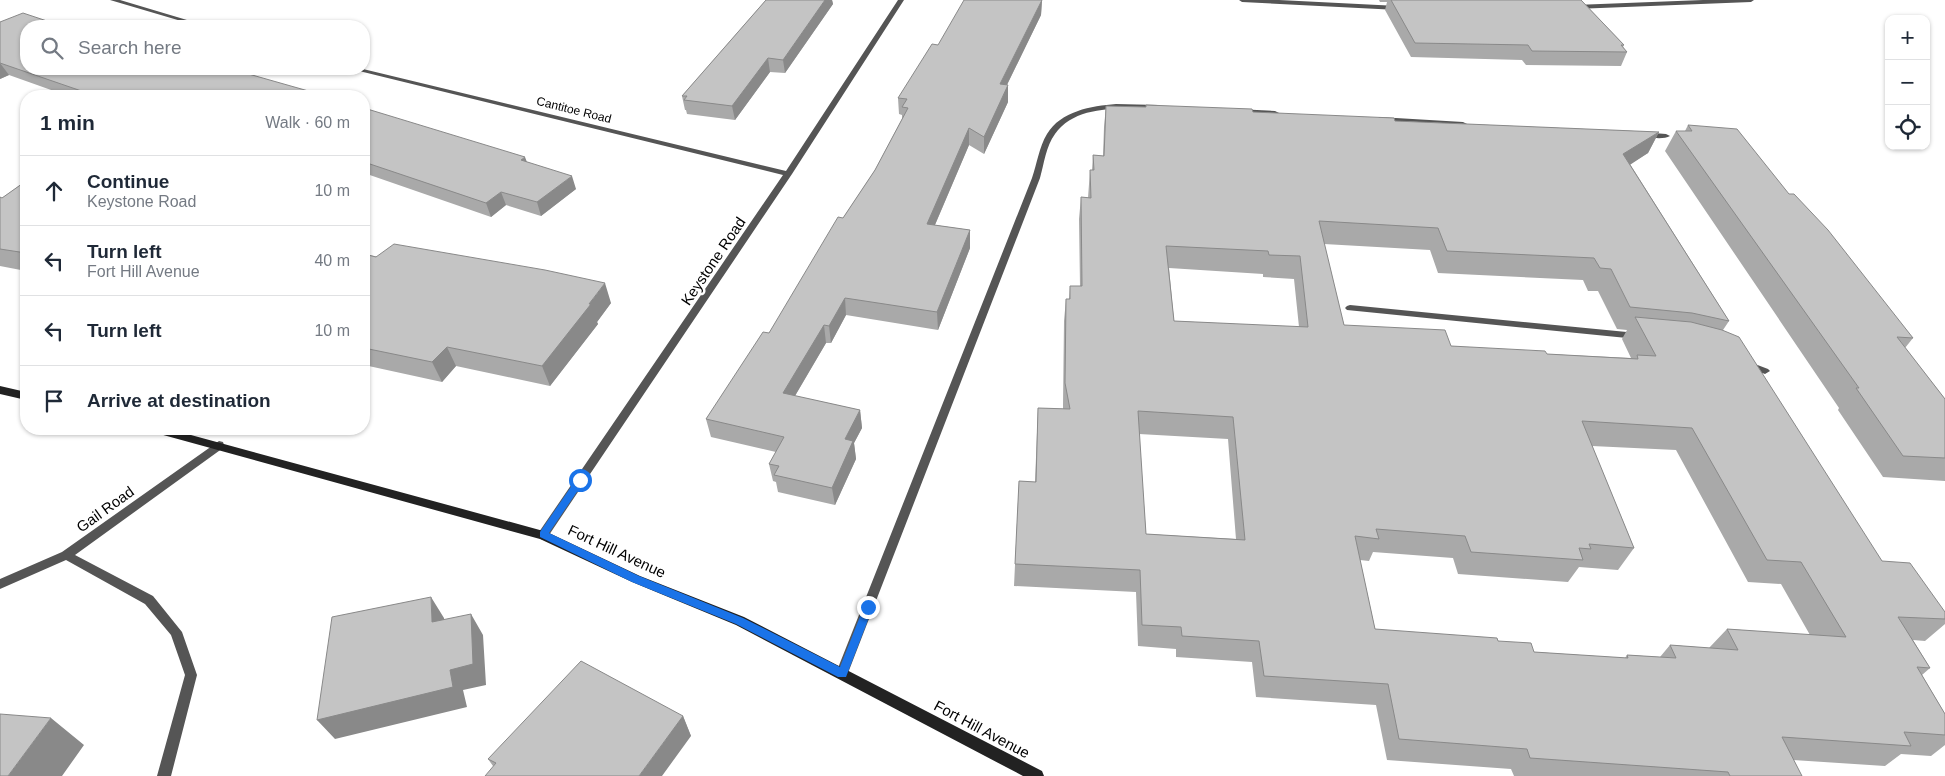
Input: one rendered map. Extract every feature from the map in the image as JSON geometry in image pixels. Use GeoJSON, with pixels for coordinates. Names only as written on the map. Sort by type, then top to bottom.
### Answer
{"type":"FeatureCollection","features":[{"type":"Feature","properties":{"kind":"main road"},"geometry":{"type":"LineString","coordinates":[[0,390],[20,395]]}},
{"type":"Feature","properties":{"kind":"main road","name":"Fort Hill Avenue"},"geometry":{"type":"LineString","coordinates":[[180,435],[543,534],[636,579],[740,621],[1037,776]]}},
{"type":"Feature","properties":{"kind":"street"},"geometry":{"type":"LineString","coordinates":[[113,0],[183,20]]}},
{"type":"Feature","properties":{"kind":"street","name":"Keystone Road"},"geometry":{"type":"LineString","coordinates":[[543,534],[788,174],[901,0]]}},
{"type":"Feature","properties":{"kind":"street"},"geometry":{"type":"LineString","coordinates":[[1242,0],[1404,8]]}},
{"type":"Feature","properties":{"kind":"street"},"geometry":{"type":"LineString","coordinates":[[1565,8],[1751,0]]}},
{"type":"Feature","properties":{"kind":"street","name":"Cantitoe Road"},"geometry":{"type":"LineString","coordinates":[[370,73],[788,174]]}},
{"type":"Feature","properties":{"kind":"street"},"geometry":{"type":"LineString","coordinates":[[842,673],[1036,178],[1052,132],[1076,113],[1109,107],[1170,107]]}},
{"type":"Feature","properties":{"kind":"street"},"geometry":{"type":"LineString","coordinates":[[1230,111],[1289,114]]}},
{"type":"Feature","properties":{"kind":"street"},"geometry":{"type":"LineString","coordinates":[[1368,119],[1478,125]]}},
{"type":"Feature","properties":{"kind":"street"},"geometry":{"type":"LineString","coordinates":[[1636,134],[1666,136]]}},
{"type":"Feature","properties":{"kind":"street"},"geometry":{"type":"LineString","coordinates":[[1350,308],[1648,337]]}},
{"type":"Feature","properties":{"kind":"street"},"geometry":{"type":"LineString","coordinates":[[1738,360],[1765,371]]}},
{"type":"Feature","properties":{"kind":"street","name":"Gail Road"},"geometry":{"type":"LineString","coordinates":[[0,584],[66,555],[220,445]]}},
{"type":"Feature","properties":{"kind":"street"},"geometry":{"type":"LineString","coordinates":[[66,555],[149,600],[176,632],[191,675],[164,776]]}},
{"type":"Feature","properties":{"kind":"building"},"geometry":{"type":"Polygon","coordinates":[[[766,0],[825,0],[783,60],[768,58],[732,106],[684,100],[687,96],[682,96],[766,0]]]}},
{"type":"Feature","properties":{"kind":"building"},"geometry":{"type":"Polygon","coordinates":[[[964,0],[1042,0],[1000,84],[1008,85],[984,137],[969,128],[927,224],[970,230],[937,312],[845,298],[829,326],[824,325],[783,393],[860,410],[845,439],[853,441],[832,488],[774,475],[779,466],[769,464],[784,437],[706,419],[763,332],[769,333],[838,217],[843,218],[875,170],[908,108],[902,107],[907,99],[898,98],[932,44],[938,45],[964,0]]]}},
{"type":"Feature","properties":{"kind":"building"},"geometry":{"type":"Polygon","coordinates":[[[1391,0],[1581,0],[1624,45],[1621,45],[1627,52],[1532,51],[1528,45],[1415,43],[1391,0]]]}},
{"type":"Feature","properties":{"kind":"building"},"geometry":{"type":"Polygon","coordinates":[[[23,13],[44,20],[20,20],[20,70],[0,63],[0,22],[23,13]]]}},
{"type":"Feature","properties":{"kind":"building"},"geometry":{"type":"Polygon","coordinates":[[[35,75],[252,75],[305,90],[79,90],[35,75]]]}},
{"type":"Feature","properties":{"kind":"building"},"geometry":{"type":"Polygon","coordinates":[[[1146,105],[1252,109],[1253,112],[1394,118],[1395,121],[1659,132],[1623,154],[1729,321],[1692,313],[1630,307],[1611,269],[1600,268],[1594,258],[1447,251],[1438,228],[1319,221],[1344,325],[1445,330],[1451,346],[1545,351],[1547,354],[1638,359],[1637,355],[1656,356],[1635,317],[1691,322],[1722,330],[1739,337],[1882,561],[1910,563],[1945,612],[1945,619],[1898,617],[1930,668],[1917,667],[1945,714],[1945,735],[1904,732],[1911,746],[1782,737],[1802,776],[1730,776],[1728,772],[1530,758],[1527,749],[1399,739],[1388,684],[1264,676],[1259,641],[1182,636],[1181,627],[1142,625],[1140,570],[1015,564],[1019,481],[1036,482],[1038,408],[1070,409],[1065,383],[1066,299],[1070,299],[1070,286],[1082,286],[1081,197],[1091,198],[1090,170],[1094,170],[1093,155],[1104,156],[1106,106],[1146,107],[1146,105]],[[1166,246],[1174,321],[1308,327],[1300,256],[1269,255],[1268,251],[1166,246]],[[1138,411],[1146,534],[1245,540],[1233,417],[1138,411]],[[1582,421],[1634,548],[1589,544],[1591,549],[1579,548],[1583,560],[1471,552],[1465,536],[1376,529],[1379,539],[1355,536],[1375,629],[1497,638],[1498,641],[1531,643],[1534,652],[1628,658],[1627,655],[1676,658],[1670,645],[1738,650],[1727,629],[1846,637],[1801,562],[1767,560],[1692,428],[1582,421]]]}},
{"type":"Feature","properties":{"kind":"building"},"geometry":{"type":"Polygon","coordinates":[[[370,110],[525,157],[521,160],[572,176],[537,202],[501,192],[486,203],[370,164],[370,110]]]}},
{"type":"Feature","properties":{"kind":"building"},"geometry":{"type":"Polygon","coordinates":[[[1688,125],[1737,129],[1789,194],[1794,194],[1828,230],[1913,338],[1897,337],[1945,399],[1945,458],[1903,456],[1856,388],[1859,388],[1676,131],[1692,131],[1688,125]]]}},
{"type":"Feature","properties":{"kind":"building"},"geometry":{"type":"Polygon","coordinates":[[[20,185],[20,252],[0,249],[0,197],[2,198],[20,185]]]}},
{"type":"Feature","properties":{"kind":"building"},"geometry":{"type":"Polygon","coordinates":[[[394,244],[545,270],[605,283],[589,304],[591,304],[542,366],[447,347],[432,362],[370,349],[370,256],[376,257],[394,244]]]}},
{"type":"Feature","properties":{"kind":"building"},"geometry":{"type":"Polygon","coordinates":[[[431,597],[432,622],[471,614],[473,664],[450,670],[453,687],[317,720],[332,617],[431,597]]]}},
{"type":"Feature","properties":{"kind":"building"},"geometry":{"type":"Polygon","coordinates":[[[581,661],[683,716],[639,776],[485,776],[496,763],[488,759],[581,661]]]}},
{"type":"Feature","properties":{"kind":"building"},"geometry":{"type":"Polygon","coordinates":[[[0,714],[51,718],[8,776],[0,776],[0,714]]]}},
{"type":"Feature","properties":{"kind":"route"},"geometry":{"type":"LineString","coordinates":[[580,480],[543,534],[636,579],[740,621],[842,673],[868,607]]}}]}
